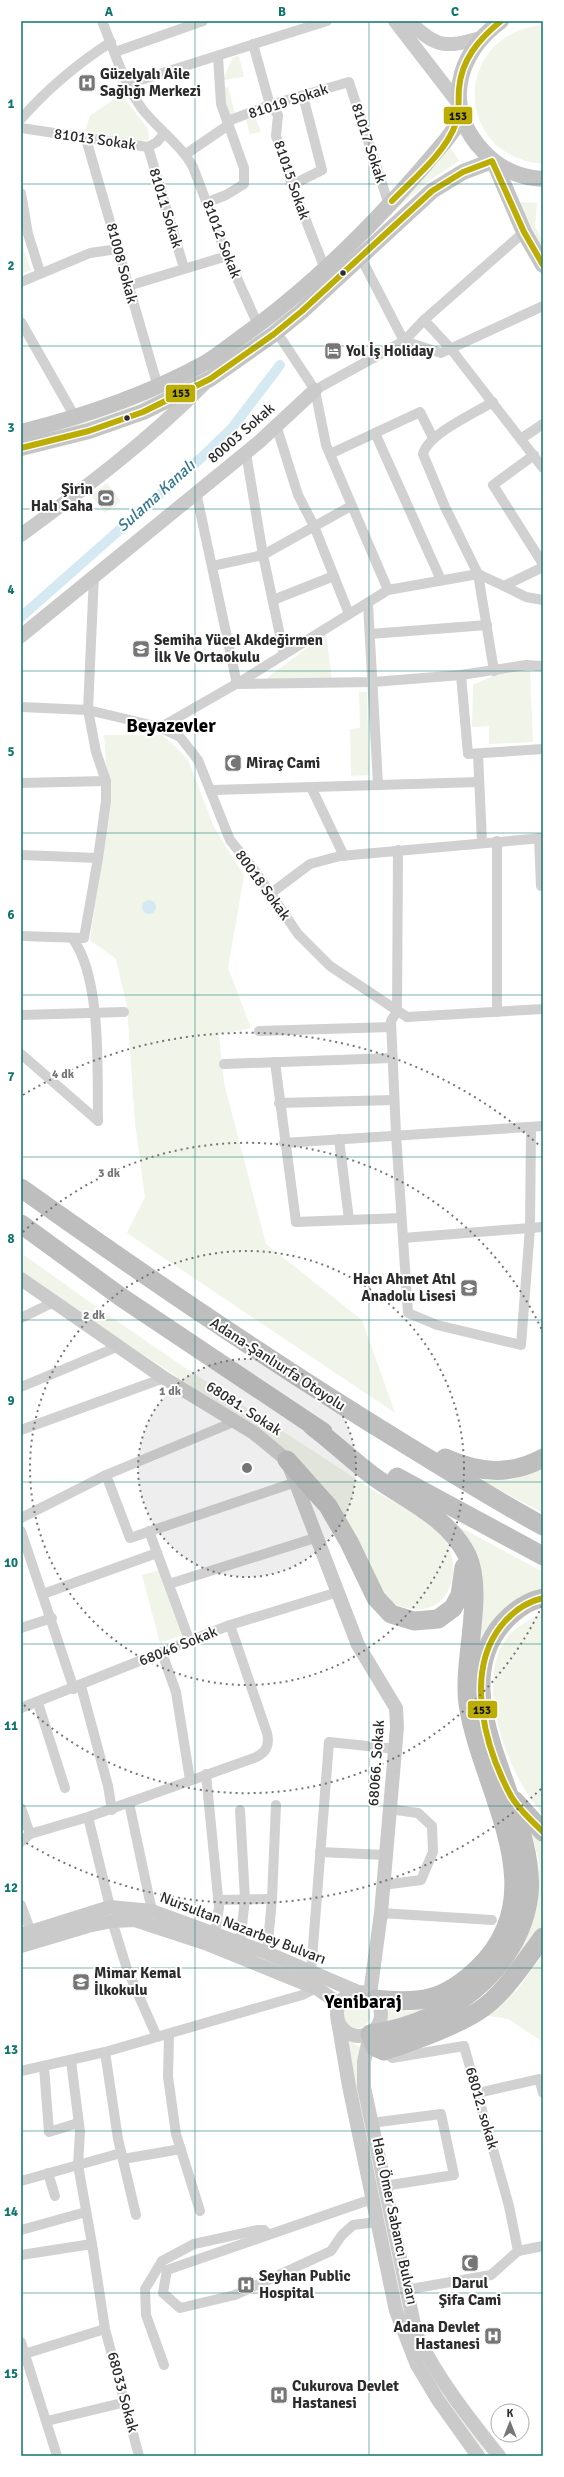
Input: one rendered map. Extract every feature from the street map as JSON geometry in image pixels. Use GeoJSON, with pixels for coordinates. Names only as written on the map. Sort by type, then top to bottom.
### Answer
{"type":"FeatureCollection","features":[{"type":"Feature","properties":{"kind":"highway","name":"Adana-Şanlıurfa Otoyolu"},"geometry":{"type":"LineString","coordinates":[[21,1188],[149,1280],[334,1401],[507,1506],[543,1526]]}},
{"type":"Feature","properties":{"kind":"highway","name":"Adana-Şanlıurfa Otoyolu"},"geometry":{"type":"LineString","coordinates":[[21,1224],[121,1297],[312,1426],[420,1490],[543,1556]]}},
{"type":"Feature","properties":{"kind":"highway"},"geometry":{"type":"LineString","coordinates":[[334,1401],[402,1437],[465,1467],[504,1472],[522,1468],[543,1458]]}},
{"type":"Feature","properties":{"kind":"highway"},"geometry":{"type":"LineString","coordinates":[[312,1426],[375,1477],[424,1509],[448,1529],[467,1556],[474,1587],[467,1672],[468,1702],[474,1734],[506,1829],[514,1866],[513,1895],[505,1928],[492,1952],[465,1980],[438,1996],[415,2001],[408,2002],[367,1995]]}},
{"type":"Feature","properties":{"kind":"highway"},"geometry":{"type":"LineString","coordinates":[[287,1460],[328,1506],[349,1542],[376,1598],[391,1614],[414,1621],[438,1619],[453,1608],[460,1595],[467,1556]]}},
{"type":"Feature","properties":{"kind":"highway"},"geometry":{"type":"LineString","coordinates":[[543,1598],[516,1609],[496,1632],[485,1654],[482,1683],[483,1714],[494,1753],[511,1797],[528,1856],[529,1896],[520,1932],[501,1963],[473,1992],[438,2012],[392,2031],[370,2034],[375,2047],[384,2051],[477,2012],[505,1987],[543,1937]]}},
{"type":"Feature","properties":{"kind":"highway"},"geometry":{"type":"LineString","coordinates":[[511,1797],[543,1832]]}},
{"type":"Feature","properties":{"kind":"main road"},"geometry":{"type":"LineString","coordinates":[[395,21],[460,107],[474,142],[493,162],[524,232],[543,265]]}},
{"type":"Feature","properties":{"kind":"main road"},"geometry":{"type":"LineString","coordinates":[[409,21],[437,44],[450,45],[481,38]]}},
{"type":"Feature","properties":{"kind":"main road"},"geometry":{"type":"LineString","coordinates":[[21,432],[75,417],[158,387],[206,362],[258,325],[325,269],[389,204],[455,128],[460,107],[460,78],[464,66],[481,38],[501,21]]}},
{"type":"Feature","properties":{"kind":"main road"},"geometry":{"type":"LineString","coordinates":[[22,534],[93,482],[173,414],[210,379],[274,334],[361,258],[432,191],[463,172],[493,162],[523,177],[543,179]]}},
{"type":"Feature","properties":{"kind":"main road"},"geometry":{"type":"LineString","coordinates":[[21,448],[89,431],[142,412],[210,379]]}},
{"type":"Feature","properties":{"kind":"main road","name":"80003 Sokak"},"geometry":{"type":"LineString","coordinates":[[21,636],[196,492],[246,453],[315,390]]}},
{"type":"Feature","properties":{"kind":"main road","name":"68081. Sokak"},"geometry":{"type":"LineString","coordinates":[[21,1279],[117,1347],[164,1378],[236,1421],[270,1444],[287,1460]]}},
{"type":"Feature","properties":{"kind":"main road","name":"68066. Sokak"},"geometry":{"type":"LineString","coordinates":[[287,1460],[318,1537],[358,1645],[396,1708],[396,1749],[385,1855],[381,1913],[367,1995]]}},
{"type":"Feature","properties":{"kind":"main road","name":"Nursultan Nazarbey Bulvarı"},"geometry":{"type":"LineString","coordinates":[[26,1933],[111,1914],[152,1911],[267,1953],[367,1995]]}},
{"type":"Feature","properties":{"kind":"main road","name":"Nursultan Nazarbey Bulvarı"},"geometry":{"type":"LineString","coordinates":[[21,1946],[88,1926],[111,1914],[156,1926],[205,1943],[316,1988],[332,1999],[338,2015]]}},
{"type":"Feature","properties":{"kind":"main road"},"geometry":{"type":"LineString","coordinates":[[367,1995],[380,2009],[381,2016],[375,2029],[370,2034],[355,2036],[348,2034],[338,2015],[346,1996],[367,1995]]}},
{"type":"Feature","properties":{"kind":"main road","name":"Hacı Ömer Sabancı Bulvarı"},"geometry":{"type":"LineString","coordinates":[[338,2015],[372,2198],[396,2311],[417,2365],[438,2400],[478,2456]]}},
{"type":"Feature","properties":{"kind":"main road","name":"Hacı Ömer Sabancı Bulvarı"},"geometry":{"type":"LineString","coordinates":[[370,2034],[364,2062],[364,2087],[405,2290],[416,2334],[429,2360],[453,2397],[499,2456]]}},
{"type":"Feature","properties":{"kind":"street"},"geometry":{"type":"LineString","coordinates":[[102,21],[128,84],[142,109],[164,134],[186,154]]}},
{"type":"Feature","properties":{"kind":"street"},"geometry":{"type":"LineString","coordinates":[[115,52],[203,21]]}},
{"type":"Feature","properties":{"kind":"street"},"geometry":{"type":"LineString","coordinates":[[128,84],[327,21]]}},
{"type":"Feature","properties":{"kind":"street"},"geometry":{"type":"LineString","coordinates":[[21,119],[41,96],[82,61],[111,42]]}},
{"type":"Feature","properties":{"kind":"street","name":"81015 Sokak"},"geometry":{"type":"LineString","coordinates":[[253,44],[270,105],[278,115],[276,136],[292,185],[325,269]]}},
{"type":"Feature","properties":{"kind":"street"},"geometry":{"type":"LineString","coordinates":[[208,202],[226,195],[244,184],[244,168],[220,104],[218,56]]}},
{"type":"Feature","properties":{"kind":"street","name":"81019 Sokak"},"geometry":{"type":"LineString","coordinates":[[186,154],[228,124],[270,105],[349,82]]}},
{"type":"Feature","properties":{"kind":"street","name":"81017 Sokak"},"geometry":{"type":"LineString","coordinates":[[349,82],[389,204]]}},
{"type":"Feature","properties":{"kind":"street"},"geometry":{"type":"LineString","coordinates":[[292,185],[322,170],[302,96]]}},
{"type":"Feature","properties":{"kind":"street","name":"81013 Sokak"},"geometry":{"type":"LineString","coordinates":[[21,128],[86,139],[148,147],[157,142],[164,134]]}},
{"type":"Feature","properties":{"kind":"street","name":"81008 Sokak"},"geometry":{"type":"LineString","coordinates":[[86,139],[158,387]]}},
{"type":"Feature","properties":{"kind":"street","name":"81011 Sokak"},"geometry":{"type":"LineString","coordinates":[[148,147],[184,268]]}},
{"type":"Feature","properties":{"kind":"street","name":"81012 Sokak"},"geometry":{"type":"LineString","coordinates":[[186,154],[208,202],[227,256],[258,325]]}},
{"type":"Feature","properties":{"kind":"street"},"geometry":{"type":"LineString","coordinates":[[21,193],[24,236],[40,272]]}},
{"type":"Feature","properties":{"kind":"street"},"geometry":{"type":"LineString","coordinates":[[315,390],[404,341],[424,320],[524,232]]}},
{"type":"Feature","properties":{"kind":"street"},"geometry":{"type":"LineString","coordinates":[[21,282],[40,272],[90,253],[118,249]]}},
{"type":"Feature","properties":{"kind":"street"},"geometry":{"type":"LineString","coordinates":[[128,286],[227,256]]}},
{"type":"Feature","properties":{"kind":"street"},"geometry":{"type":"LineString","coordinates":[[361,258],[404,341],[441,353],[543,306]]}},
{"type":"Feature","properties":{"kind":"street"},"geometry":{"type":"LineString","coordinates":[[424,320],[451,348],[522,438],[543,468]]}},
{"type":"Feature","properties":{"kind":"street"},"geometry":{"type":"LineString","coordinates":[[21,322],[75,417]]}},
{"type":"Feature","properties":{"kind":"street"},"geometry":{"type":"LineString","coordinates":[[282,340],[315,390],[326,445],[388,590]]}},
{"type":"Feature","properties":{"kind":"street"},"geometry":{"type":"LineString","coordinates":[[494,402],[433,438],[425,447],[426,463],[478,574],[494,671]]}},
{"type":"Feature","properties":{"kind":"street"},"geometry":{"type":"LineString","coordinates":[[330,454],[420,412],[433,438]]}},
{"type":"Feature","properties":{"kind":"street"},"geometry":{"type":"LineString","coordinates":[[522,438],[543,424]]}},
{"type":"Feature","properties":{"kind":"street"},"geometry":{"type":"LineString","coordinates":[[276,425],[298,495],[314,526],[349,614]]}},
{"type":"Feature","properties":{"kind":"street"},"geometry":{"type":"LineString","coordinates":[[375,433],[440,580]]}},
{"type":"Feature","properties":{"kind":"street"},"geometry":{"type":"LineString","coordinates":[[246,453],[263,555],[284,654]]}},
{"type":"Feature","properties":{"kind":"street"},"geometry":{"type":"LineString","coordinates":[[534,455],[493,485],[543,564]]}},
{"type":"Feature","properties":{"kind":"street"},"geometry":{"type":"LineString","coordinates":[[196,492],[237,684]]}},
{"type":"Feature","properties":{"kind":"street"},"geometry":{"type":"LineString","coordinates":[[212,566],[263,555],[351,506]]}},
{"type":"Feature","properties":{"kind":"street"},"geometry":{"type":"LineString","coordinates":[[504,586],[543,567]]}},
{"type":"Feature","properties":{"kind":"street"},"geometry":{"type":"LineString","coordinates":[[161,727],[237,684],[349,614],[368,604],[388,590],[478,574],[526,597],[543,600]]}},
{"type":"Feature","properties":{"kind":"street"},"geometry":{"type":"LineString","coordinates":[[21,936],[72,939],[84,938],[106,801],[106,781],[96,752],[88,710],[94,575]]}},
{"type":"Feature","properties":{"kind":"street"},"geometry":{"type":"LineString","coordinates":[[273,600],[334,576]]}},
{"type":"Feature","properties":{"kind":"street"},"geometry":{"type":"LineString","coordinates":[[368,604],[378,784]]}},
{"type":"Feature","properties":{"kind":"street"},"geometry":{"type":"LineString","coordinates":[[370,634],[487,625]]}},
{"type":"Feature","properties":{"kind":"street"},"geometry":{"type":"LineString","coordinates":[[237,684],[373,682],[461,675],[526,665],[543,666]]}},
{"type":"Feature","properties":{"kind":"street"},"geometry":{"type":"LineString","coordinates":[[461,675],[468,754],[543,749]]}},
{"type":"Feature","properties":{"kind":"street","name":"80018 Sokak"},"geometry":{"type":"LineString","coordinates":[[21,707],[88,710],[161,727],[180,737],[198,760],[212,790],[230,840],[298,934],[330,966],[406,1017],[543,1009]]}},
{"type":"Feature","properties":{"kind":"street"},"geometry":{"type":"LineString","coordinates":[[478,754],[482,842]]}},
{"type":"Feature","properties":{"kind":"street"},"geometry":{"type":"LineString","coordinates":[[21,783],[106,781]]}},
{"type":"Feature","properties":{"kind":"street"},"geometry":{"type":"LineString","coordinates":[[212,790],[479,782]]}},
{"type":"Feature","properties":{"kind":"street"},"geometry":{"type":"LineString","coordinates":[[311,787],[344,856]]}},
{"type":"Feature","properties":{"kind":"street"},"geometry":{"type":"LineString","coordinates":[[270,894],[310,864],[344,856],[482,842],[541,838],[541,886]]}},
{"type":"Feature","properties":{"kind":"street"},"geometry":{"type":"LineString","coordinates":[[497,1012],[498,841]]}},
{"type":"Feature","properties":{"kind":"street"},"geometry":{"type":"LineString","coordinates":[[398,850],[397,1011],[391,1021],[391,1027],[396,1134],[408,1313],[436,1325],[521,1345],[530,1228],[531,1127]]}},
{"type":"Feature","properties":{"kind":"street"},"geometry":{"type":"LineString","coordinates":[[21,855],[98,858]]}},
{"type":"Feature","properties":{"kind":"street"},"geometry":{"type":"LineString","coordinates":[[21,1054],[98,1121],[95,1012],[80,949],[72,939]]}},
{"type":"Feature","properties":{"kind":"street"},"geometry":{"type":"LineString","coordinates":[[21,1015],[124,1012]]}},
{"type":"Feature","properties":{"kind":"street"},"geometry":{"type":"LineString","coordinates":[[259,1031],[391,1027]]}},
{"type":"Feature","properties":{"kind":"street"},"geometry":{"type":"LineString","coordinates":[[224,1064],[392,1058]]}},
{"type":"Feature","properties":{"kind":"street"},"geometry":{"type":"LineString","coordinates":[[275,1062],[284,1143],[296,1222],[401,1218]]}},
{"type":"Feature","properties":{"kind":"street"},"geometry":{"type":"LineString","coordinates":[[279,1103],[394,1100]]}},
{"type":"Feature","properties":{"kind":"street"},"geometry":{"type":"LineString","coordinates":[[284,1143],[396,1134],[543,1126]]}},
{"type":"Feature","properties":{"kind":"street"},"geometry":{"type":"LineString","coordinates":[[339,1139],[349,1220]]}},
{"type":"Feature","properties":{"kind":"street"},"geometry":{"type":"LineString","coordinates":[[403,1238],[543,1227]]}},
{"type":"Feature","properties":{"kind":"street"},"geometry":{"type":"LineString","coordinates":[[21,1318],[54,1302]]}},
{"type":"Feature","properties":{"kind":"street"},"geometry":{"type":"LineString","coordinates":[[21,1387],[117,1347]]}},
{"type":"Feature","properties":{"kind":"street"},"geometry":{"type":"LineString","coordinates":[[21,1430],[164,1378]]}},
{"type":"Feature","properties":{"kind":"street"},"geometry":{"type":"LineString","coordinates":[[21,1518],[106,1476],[236,1421]]}},
{"type":"Feature","properties":{"kind":"street"},"geometry":{"type":"LineString","coordinates":[[106,1476],[130,1538],[296,1482]]}},
{"type":"Feature","properties":{"kind":"street"},"geometry":{"type":"LineString","coordinates":[[21,1531],[78,1687],[108,1786],[112,1810]]}},
{"type":"Feature","properties":{"kind":"street"},"geometry":{"type":"LineString","coordinates":[[149,1531],[190,1642]]}},
{"type":"Feature","properties":{"kind":"street"},"geometry":{"type":"LineString","coordinates":[[168,1584],[318,1537]]}},
{"type":"Feature","properties":{"kind":"street"},"geometry":{"type":"LineString","coordinates":[[43,1594],[157,1552]]}},
{"type":"Feature","properties":{"kind":"street","name":"68046 Sokak"},"geometry":{"type":"LineString","coordinates":[[21,1708],[38,1703],[230,1625],[338,1592]]}},
{"type":"Feature","properties":{"kind":"street"},"geometry":{"type":"LineString","coordinates":[[21,1628],[52,1618]]}},
{"type":"Feature","properties":{"kind":"street"},"geometry":{"type":"LineString","coordinates":[[21,1842],[30,1834],[112,1810],[206,1774],[262,1755],[267,1748],[269,1741],[230,1625]]}},
{"type":"Feature","properties":{"kind":"street"},"geometry":{"type":"LineString","coordinates":[[162,1653],[176,1692],[190,1780]]}},
{"type":"Feature","properties":{"kind":"street"},"geometry":{"type":"LineString","coordinates":[[38,1703],[65,1788]]}},
{"type":"Feature","properties":{"kind":"street"},"geometry":{"type":"LineString","coordinates":[[311,1972],[328,1742],[396,1749]]}},
{"type":"Feature","properties":{"kind":"street"},"geometry":{"type":"LineString","coordinates":[[206,1774],[218,1900],[219,1919],[216,1934]]}},
{"type":"Feature","properties":{"kind":"street"},"geometry":{"type":"LineString","coordinates":[[129,1803],[152,1911]]}},
{"type":"Feature","properties":{"kind":"street"},"geometry":{"type":"LineString","coordinates":[[267,1953],[272,1899],[276,1806]]}},
{"type":"Feature","properties":{"kind":"street"},"geometry":{"type":"LineString","coordinates":[[21,1808],[30,1834]]}},
{"type":"Feature","properties":{"kind":"street"},"geometry":{"type":"LineString","coordinates":[[383,1885],[421,1880],[433,1852],[432,1826],[418,1813],[390,1809]]}},
{"type":"Feature","properties":{"kind":"street"},"geometry":{"type":"LineString","coordinates":[[240,1810],[245,1899],[240,1943]]}},
{"type":"Feature","properties":{"kind":"street"},"geometry":{"type":"LineString","coordinates":[[88,1817],[111,1914],[127,1969],[157,2037]]}},
{"type":"Feature","properties":{"kind":"street"},"geometry":{"type":"LineString","coordinates":[[320,1852],[385,1855]]}},
{"type":"Feature","properties":{"kind":"street"},"geometry":{"type":"LineString","coordinates":[[218,1900],[272,1899]]}},
{"type":"Feature","properties":{"kind":"street"},"geometry":{"type":"LineString","coordinates":[[21,1905],[26,1933]]}},
{"type":"Feature","properties":{"kind":"street"},"geometry":{"type":"LineString","coordinates":[[381,1913],[492,1920]]}},
{"type":"Feature","properties":{"kind":"street"},"geometry":{"type":"LineString","coordinates":[[21,2071],[71,2061],[169,2034],[302,1995],[316,1988]]}},
{"type":"Feature","properties":{"kind":"street"},"geometry":{"type":"LineString","coordinates":[[169,2034],[168,2077],[176,2134],[200,2212]]}},
{"type":"Feature","properties":{"kind":"street","name":"68012. sokak"},"geometry":{"type":"LineString","coordinates":[[384,2051],[392,2058],[464,2046],[509,2206],[518,2251]]}},
{"type":"Feature","properties":{"kind":"street"},"geometry":{"type":"LineString","coordinates":[[105,2052],[122,2156],[136,2215]]}},
{"type":"Feature","properties":{"kind":"street","name":"68033 Sokak"},"geometry":{"type":"LineString","coordinates":[[71,2061],[80,2132],[78,2165],[105,2328],[126,2402],[139,2456]]}},
{"type":"Feature","properties":{"kind":"street"},"geometry":{"type":"LineString","coordinates":[[44,2067],[49,2132],[78,2123]]}},
{"type":"Feature","properties":{"kind":"street"},"geometry":{"type":"LineString","coordinates":[[478,2093],[539,2079],[543,2093]]}},
{"type":"Feature","properties":{"kind":"street"},"geometry":{"type":"LineString","coordinates":[[371,2123],[442,2114],[454,2175],[384,2186]]}},
{"type":"Feature","properties":{"kind":"street"},"geometry":{"type":"LineString","coordinates":[[21,2181],[78,2165],[122,2156],[181,2150]]}},
{"type":"Feature","properties":{"kind":"street"},"geometry":{"type":"LineString","coordinates":[[48,2173],[54,2196]]}},
{"type":"Feature","properties":{"kind":"street"},"geometry":{"type":"LineString","coordinates":[[372,2198],[167,2270],[163,2293],[180,2308],[235,2295],[331,2251],[342,2235],[353,2225],[377,2222]]}},
{"type":"Feature","properties":{"kind":"street"},"geometry":{"type":"LineString","coordinates":[[21,2230],[86,2212]]}},
{"type":"Feature","properties":{"kind":"street"},"geometry":{"type":"LineString","coordinates":[[164,2365],[146,2315],[146,2289],[162,2261],[194,2244],[258,2230],[264,2230],[268,2234]]}},
{"type":"Feature","properties":{"kind":"street"},"geometry":{"type":"LineString","coordinates":[[21,2256],[92,2244]]}},
{"type":"Feature","properties":{"kind":"street"},"geometry":{"type":"LineString","coordinates":[[405,2290],[491,2275],[518,2251],[543,2246]]}},
{"type":"Feature","properties":{"kind":"street"},"geometry":{"type":"LineString","coordinates":[[23,2354],[105,2328]]}},
{"type":"Feature","properties":{"kind":"street"},"geometry":{"type":"LineString","coordinates":[[21,2342],[23,2354],[47,2421],[57,2456]]}},
{"type":"Feature","properties":{"kind":"street"},"geometry":{"type":"LineString","coordinates":[[47,2421],[126,2402]]}},
{"type":"Feature","properties":{"kind":"shaded area"},"geometry":{"type":"Polygon","coordinates":[[[543,25],[543,164],[513,156],[492,140],[479,119],[475,95],[479,71],[492,49],[513,33],[543,25]]]}},
{"type":"Feature","properties":{"kind":"shaded area"},"geometry":{"type":"Polygon","coordinates":[[[239,56],[244,77],[223,80],[233,57],[239,56]]]}},
{"type":"Feature","properties":{"kind":"shaded area"},"geometry":{"type":"Polygon","coordinates":[[[228,87],[235,114],[229,116],[223,102],[223,88],[228,87]]]}},
{"type":"Feature","properties":{"kind":"shaded area"},"geometry":{"type":"Polygon","coordinates":[[[121,94],[148,129],[149,140],[135,141],[85,131],[90,116],[121,94]]]}},
{"type":"Feature","properties":{"kind":"shaded area"},"geometry":{"type":"Polygon","coordinates":[[[255,117],[261,132],[250,134],[246,120],[255,117]]]}},
{"type":"Feature","properties":{"kind":"shaded area"},"geometry":{"type":"Polygon","coordinates":[[[448,143],[459,161],[428,182],[406,200],[288,314],[258,337],[196,378],[162,395],[93,423],[21,443],[21,437],[51,430],[251,336],[448,143]]]}},
{"type":"Feature","properties":{"kind":"shaded area"},"geometry":{"type":"Polygon","coordinates":[[[518,202],[537,203],[535,227],[543,241],[543,255],[518,202]]]}},
{"type":"Feature","properties":{"kind":"shaded area"},"geometry":{"type":"Polygon","coordinates":[[[21,242],[31,270],[21,274],[21,242]]]}},
{"type":"Feature","properties":{"kind":"shaded area","name":"Şirin Halı Saha"},"geometry":{"type":"Polygon","coordinates":[[[107,483],[121,501],[105,513],[91,495],[107,483]]]}},
{"type":"Feature","properties":{"kind":"shaded area"},"geometry":{"type":"Polygon","coordinates":[[[326,634],[332,680],[269,681],[267,678],[326,634]]]}},
{"type":"Feature","properties":{"kind":"shaded area"},"geometry":{"type":"Polygon","coordinates":[[[507,669],[530,671],[533,742],[489,744],[489,726],[472,727],[473,685],[507,669]]]}},
{"type":"Feature","properties":{"kind":"shaded area"},"geometry":{"type":"Polygon","coordinates":[[[359,692],[367,692],[369,775],[351,776],[350,729],[360,728],[359,692]]]}},
{"type":"Feature","properties":{"kind":"shaded area"},"geometry":{"type":"Polygon","coordinates":[[[104,735],[162,735],[178,749],[188,760],[214,827],[244,876],[228,968],[251,1028],[219,1035],[224,1083],[266,1244],[362,1320],[395,1413],[127,1233],[145,1197],[135,1123],[127,1007],[116,959],[90,940],[109,806],[104,735]]]}},
{"type":"Feature","properties":{"kind":"shaded area"},"geometry":{"type":"Polygon","coordinates":[[[21,1253],[126,1328],[188,1369],[371,1489],[425,1519],[442,1535],[452,1556],[452,1579],[449,1590],[443,1599],[435,1605],[424,1609],[411,1609],[399,1606],[388,1599],[278,1444],[121,1340],[21,1271],[21,1253]]]}},
{"type":"Feature","properties":{"kind":"shaded area"},"geometry":{"type":"Polygon","coordinates":[[[543,1465],[543,1513],[481,1480],[511,1480],[543,1465]]]}},
{"type":"Feature","properties":{"kind":"shaded area"},"geometry":{"type":"Polygon","coordinates":[[[454,1524],[543,1572],[543,1591],[531,1596],[511,1609],[495,1625],[489,1635],[481,1658],[478,1684],[479,1709],[483,1734],[515,1829],[521,1854],[523,1877],[522,1898],[517,1919],[509,1939],[498,1957],[484,1974],[468,1989],[434,2009],[384,2025],[383,2009],[404,2011],[416,2010],[448,1996],[476,1977],[497,1953],[507,1932],[516,1901],[517,1872],[513,1844],[506,1816],[477,1734],[472,1704],[471,1691],[473,1666],[483,1603],[481,1582],[470,1551],[454,1524]]]}},
{"type":"Feature","properties":{"kind":"shaded area"},"geometry":{"type":"Polygon","coordinates":[[[165,1569],[185,1634],[160,1643],[142,1575],[165,1569]]]}},
{"type":"Feature","properties":{"kind":"shaded area"},"geometry":{"type":"Polygon","coordinates":[[[543,1613],[543,1814],[530,1798],[518,1778],[508,1755],[499,1730],[494,1705],[493,1680],[497,1658],[506,1639],[513,1631],[543,1613]]]}},
{"type":"Feature","properties":{"kind":"shaded area"},"geometry":{"type":"Polygon","coordinates":[[[528,1824],[543,1839],[543,1931],[486,2000],[454,2015],[487,1993],[500,1980],[520,1951],[527,1935],[533,1919],[539,1883],[539,1865],[528,1824]]]}},
{"type":"Feature","properties":{"kind":"shaded area"},"geometry":{"type":"Polygon","coordinates":[[[543,1954],[543,2044],[540,2040],[508,2019],[483,2015],[517,1990],[543,1954]]]}},
{"type":"Feature","properties":{"kind":"shaded area"},"geometry":{"type":"Polygon","coordinates":[[[357,2002],[366,2006],[370,2015],[366,2024],[357,2028],[348,2024],[344,2015],[348,2006],[357,2002]]]}},
{"type":"Feature","properties":{"kind":"shaded area"},"geometry":{"type":"Polygon","coordinates":[[[347,2040],[360,2047],[366,2127],[406,2319],[441,2389],[489,2456],[486,2456],[430,2377],[409,2338],[379,2208],[347,2040]]]}},
{"type":"Feature","properties":{"kind":"water"},"geometry":{"type":"Polygon","coordinates":[[[149,900],[154,902],[156,907],[154,912],[149,914],[144,912],[142,907],[144,902],[149,900]]]}},
{"type":"Feature","properties":{"kind":"waterway","name":"Sulama Kanalı"},"geometry":{"type":"LineString","coordinates":[[21,617],[201,458],[232,428],[280,365]]}},
{"type":"Feature","properties":{"kind":"transit line","name":"153"},"geometry":{"type":"LineString","coordinates":[[392,201],[437,155],[451,134],[458,115],[460,78],[467,59],[485,35],[501,21]]}},
{"type":"Feature","properties":{"kind":"transit line","name":"153"},"geometry":{"type":"LineString","coordinates":[[21,448],[89,431],[143,412],[210,379],[274,334],[302,311],[432,191],[463,172],[492,161],[524,232],[543,265]]}},
{"type":"Feature","properties":{"kind":"transit line","name":"153"},"geometry":{"type":"LineString","coordinates":[[543,1598],[520,1608],[501,1626],[490,1645],[483,1666],[481,1688],[482,1711],[487,1734],[493,1756],[502,1777],[511,1796],[518,1806],[543,1832]]}},
{"type":"Feature","properties":{"kind":"place","name":"Güzelyalı Aile Sağlığı Merkezi"},"geometry":{"type":"Point","coordinates":[87,83]}},
{"type":"Feature","properties":{"kind":"place","name":"Yol İş Holiday"},"geometry":{"type":"Point","coordinates":[333,351]}},
{"type":"Feature","properties":{"kind":"place","name":"Şirin Halı Saha"},"geometry":{"type":"Point","coordinates":[106,498]}},
{"type":"Feature","properties":{"kind":"place","name":"Semiha Yücel Akdeğirmen İlk Ve Ortaokulu"},"geometry":{"type":"Point","coordinates":[141,649]}},
{"type":"Feature","properties":{"kind":"place","name":"Miraç Cami"},"geometry":{"type":"Point","coordinates":[233,763]}},
{"type":"Feature","properties":{"kind":"place","name":"Hacı Ahmet Atıl Anadolu Lisesi"},"geometry":{"type":"Point","coordinates":[469,1288]}},
{"type":"Feature","properties":{"kind":"place","name":"Mimar Kemal İlkokulu"},"geometry":{"type":"Point","coordinates":[81,1982]}},
{"type":"Feature","properties":{"kind":"place","name":"Darul Şifa Cami"},"geometry":{"type":"Point","coordinates":[470,2263]}},
{"type":"Feature","properties":{"kind":"place","name":"Seyhan Public Hospital"},"geometry":{"type":"Point","coordinates":[246,2285]}},
{"type":"Feature","properties":{"kind":"place","name":"Adana Devlet Hastanesi"},"geometry":{"type":"Point","coordinates":[493,2336]}},
{"type":"Feature","properties":{"kind":"place","name":"Cukurova Devlet Hastanesi"},"geometry":{"type":"Point","coordinates":[279,2395]}},
{"type":"Feature","properties":{"kind":"district","name":"Beyazevler"},"geometry":{"type":"Point","coordinates":[171,726]}},
{"type":"Feature","properties":{"kind":"district","name":"Yenibaraj"},"geometry":{"type":"Point","coordinates":[363,2002]}}]}
